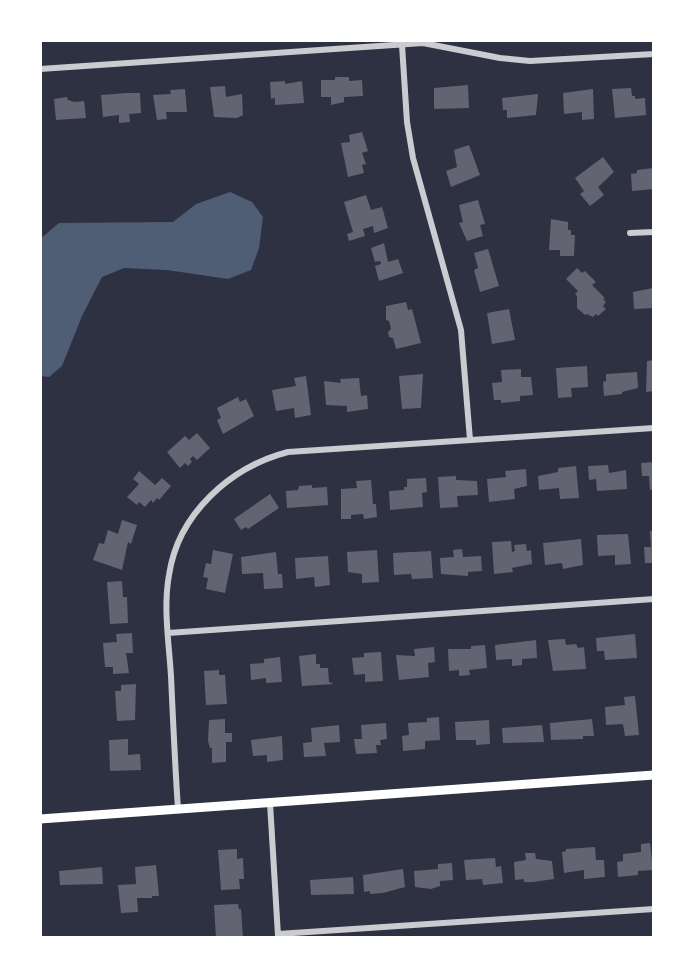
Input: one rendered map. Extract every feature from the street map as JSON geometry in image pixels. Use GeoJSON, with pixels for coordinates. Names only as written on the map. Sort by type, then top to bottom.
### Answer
{"type":"FeatureCollection","features":[{"type":"Feature","properties":{"kind":"main road"},"geometry":{"type":"LineString","coordinates":[[40,819],[654,775]]}},
{"type":"Feature","properties":{"kind":"street"},"geometry":{"type":"LineString","coordinates":[[40,69],[434,44],[500,58],[530,61],[654,54]]}},
{"type":"Feature","properties":{"kind":"street"},"geometry":{"type":"LineString","coordinates":[[402,45],[407,122],[413,158],[461,330],[470,440]]}},
{"type":"Feature","properties":{"kind":"street"},"geometry":{"type":"LineString","coordinates":[[630,233],[654,232]]}},
{"type":"Feature","properties":{"kind":"street"},"geometry":{"type":"LineString","coordinates":[[178,809],[168,633],[169,574],[183,532],[219,487],[259,461],[288,452],[654,428]]}},
{"type":"Feature","properties":{"kind":"street"},"geometry":{"type":"LineString","coordinates":[[168,633],[654,599]]}},
{"type":"Feature","properties":{"kind":"street"},"geometry":{"type":"LineString","coordinates":[[270,803],[278,936],[654,909]]}},
{"type":"Feature","properties":{"kind":"water"},"geometry":{"type":"Polygon","coordinates":[[[230,192],[252,202],[263,217],[259,248],[251,270],[228,279],[167,270],[124,268],[102,277],[82,316],[62,366],[49,377],[40,376],[40,239],[59,223],[173,222],[196,204],[230,192]]]}},
{"type":"Feature","properties":{"kind":"building"},"geometry":{"type":"Polygon","coordinates":[[[335,77],[349,77],[349,81],[362,80],[363,96],[344,97],[344,102],[331,105],[331,97],[321,97],[321,80],[335,80],[335,77]]]}},
{"type":"Feature","properties":{"kind":"building"},"geometry":{"type":"Polygon","coordinates":[[[285,81],[285,84],[302,81],[304,103],[275,105],[275,98],[271,99],[270,82],[285,81]]]}},
{"type":"Feature","properties":{"kind":"building"},"geometry":{"type":"Polygon","coordinates":[[[468,85],[469,108],[434,109],[434,88],[468,85]]]}},
{"type":"Feature","properties":{"kind":"building"},"geometry":{"type":"Polygon","coordinates":[[[225,86],[226,97],[242,94],[243,115],[237,118],[214,117],[210,87],[225,86]]]}},
{"type":"Feature","properties":{"kind":"building"},"geometry":{"type":"Polygon","coordinates":[[[631,88],[635,99],[645,98],[646,115],[615,118],[612,89],[631,88]]]}},
{"type":"Feature","properties":{"kind":"building"},"geometry":{"type":"Polygon","coordinates":[[[185,89],[187,112],[166,112],[167,119],[157,120],[153,95],[171,94],[170,90],[185,89]]]}},
{"type":"Feature","properties":{"kind":"building"},"geometry":{"type":"Polygon","coordinates":[[[593,89],[594,119],[582,120],[582,112],[564,114],[563,93],[593,89]]]}},
{"type":"Feature","properties":{"kind":"building"},"geometry":{"type":"Polygon","coordinates":[[[140,93],[141,113],[129,114],[130,122],[119,123],[119,115],[103,117],[101,95],[140,93]]]}},
{"type":"Feature","properties":{"kind":"building"},"geometry":{"type":"Polygon","coordinates":[[[538,94],[536,115],[507,118],[502,98],[538,94]]]}},
{"type":"Feature","properties":{"kind":"building"},"geometry":{"type":"Polygon","coordinates":[[[67,97],[74,102],[84,101],[86,118],[56,120],[54,99],[67,97]]]}},
{"type":"Feature","properties":{"kind":"building"},"geometry":{"type":"Polygon","coordinates":[[[362,132],[368,151],[362,153],[366,164],[362,165],[364,173],[348,177],[341,143],[350,142],[349,135],[362,132]]]}},
{"type":"Feature","properties":{"kind":"building"},"geometry":{"type":"Polygon","coordinates":[[[469,145],[480,175],[451,187],[446,171],[457,167],[454,150],[469,145]]]}},
{"type":"Feature","properties":{"kind":"building"},"geometry":{"type":"Polygon","coordinates":[[[603,157],[614,172],[598,187],[604,195],[590,206],[580,194],[584,191],[575,178],[603,157]]]}},
{"type":"Feature","properties":{"kind":"building"},"geometry":{"type":"Polygon","coordinates":[[[654,168],[654,189],[632,191],[631,174],[637,173],[637,170],[654,168]]]}},
{"type":"Feature","properties":{"kind":"building"},"geometry":{"type":"Polygon","coordinates":[[[366,195],[371,210],[382,207],[388,228],[374,233],[373,226],[363,229],[365,236],[349,241],[347,234],[353,232],[344,202],[366,195]]]}},
{"type":"Feature","properties":{"kind":"building"},"geometry":{"type":"Polygon","coordinates":[[[478,200],[485,224],[480,225],[483,236],[467,241],[459,223],[463,222],[459,205],[478,200]]]}},
{"type":"Feature","properties":{"kind":"building"},"geometry":{"type":"Polygon","coordinates":[[[551,219],[568,222],[568,230],[571,230],[571,235],[575,235],[574,256],[560,256],[560,250],[549,250],[551,219]]]}},
{"type":"Feature","properties":{"kind":"building"},"geometry":{"type":"Polygon","coordinates":[[[384,243],[388,262],[398,259],[403,273],[379,281],[375,266],[381,264],[380,261],[375,262],[371,248],[384,243]]]}},
{"type":"Feature","properties":{"kind":"building"},"geometry":{"type":"Polygon","coordinates":[[[488,249],[499,286],[480,292],[474,270],[478,268],[474,253],[488,249]]]}},
{"type":"Feature","properties":{"kind":"building"},"geometry":{"type":"Polygon","coordinates":[[[577,268],[582,273],[585,271],[596,282],[592,285],[605,298],[603,306],[606,309],[598,316],[585,315],[577,308],[575,294],[578,291],[566,279],[577,268]]]}},
{"type":"Feature","properties":{"kind":"building"},"geometry":{"type":"Polygon","coordinates":[[[653,288],[654,308],[634,309],[633,292],[653,288]]]}},
{"type":"Feature","properties":{"kind":"building"},"geometry":{"type":"Polygon","coordinates":[[[406,302],[408,310],[412,309],[421,343],[396,349],[393,338],[389,337],[388,332],[391,329],[389,321],[386,320],[386,306],[406,302]]]}},
{"type":"Feature","properties":{"kind":"building"},"geometry":{"type":"Polygon","coordinates":[[[509,309],[515,340],[492,344],[487,313],[509,309]]]}},
{"type":"Feature","properties":{"kind":"building"},"geometry":{"type":"Polygon","coordinates":[[[654,360],[654,391],[646,392],[647,361],[654,360]]]}},
{"type":"Feature","properties":{"kind":"building"},"geometry":{"type":"Polygon","coordinates":[[[587,366],[588,387],[571,388],[572,397],[558,398],[556,368],[587,366]]]}},
{"type":"Feature","properties":{"kind":"building"},"geometry":{"type":"Polygon","coordinates":[[[521,369],[521,377],[531,377],[533,395],[520,396],[520,401],[501,403],[501,400],[494,400],[492,383],[502,382],[501,370],[521,369]]]}},
{"type":"Feature","properties":{"kind":"building"},"geometry":{"type":"Polygon","coordinates":[[[637,372],[638,388],[622,394],[604,396],[603,382],[606,381],[606,374],[637,372]]]}},
{"type":"Feature","properties":{"kind":"building"},"geometry":{"type":"Polygon","coordinates":[[[423,374],[421,408],[402,409],[399,376],[423,374]]]}},
{"type":"Feature","properties":{"kind":"building"},"geometry":{"type":"Polygon","coordinates":[[[306,376],[311,415],[295,418],[294,408],[276,411],[272,390],[296,386],[294,378],[306,376]]]}},
{"type":"Feature","properties":{"kind":"building"},"geometry":{"type":"Polygon","coordinates":[[[359,378],[361,396],[367,395],[368,409],[347,412],[347,406],[326,405],[324,381],[341,383],[340,379],[359,378]]]}},
{"type":"Feature","properties":{"kind":"building"},"geometry":{"type":"Polygon","coordinates":[[[238,397],[240,402],[246,399],[254,416],[223,434],[217,420],[221,418],[217,408],[238,397]]]}},
{"type":"Feature","properties":{"kind":"building"},"geometry":{"type":"Polygon","coordinates":[[[197,433],[210,448],[197,460],[193,456],[188,466],[185,463],[180,468],[167,452],[185,436],[189,440],[197,433]]]}},
{"type":"Feature","properties":{"kind":"building"},"geometry":{"type":"Polygon","coordinates":[[[654,462],[654,490],[650,490],[649,476],[642,476],[641,463],[654,462]]]}},
{"type":"Feature","properties":{"kind":"building"},"geometry":{"type":"Polygon","coordinates":[[[608,465],[609,473],[626,470],[627,489],[597,491],[596,479],[589,480],[588,466],[608,465]]]}},
{"type":"Feature","properties":{"kind":"building"},"geometry":{"type":"Polygon","coordinates":[[[576,466],[579,498],[560,499],[559,488],[539,490],[538,476],[558,472],[558,468],[576,466]]]}},
{"type":"Feature","properties":{"kind":"building"},"geometry":{"type":"Polygon","coordinates":[[[526,469],[527,486],[514,489],[515,499],[489,502],[487,479],[506,477],[505,471],[526,469]]]}},
{"type":"Feature","properties":{"kind":"building"},"geometry":{"type":"Polygon","coordinates":[[[139,471],[155,485],[162,478],[171,486],[159,500],[157,498],[153,503],[151,500],[145,507],[139,502],[137,505],[127,497],[139,484],[133,479],[139,471]]]}},
{"type":"Feature","properties":{"kind":"building"},"geometry":{"type":"Polygon","coordinates":[[[456,476],[456,480],[477,481],[478,495],[457,496],[458,507],[440,508],[438,477],[456,476]]]}},
{"type":"Feature","properties":{"kind":"building"},"geometry":{"type":"Polygon","coordinates":[[[426,478],[427,492],[422,493],[423,507],[390,510],[389,491],[404,490],[404,487],[407,487],[407,479],[426,478]]]}},
{"type":"Feature","properties":{"kind":"building"},"geometry":{"type":"Polygon","coordinates":[[[371,480],[377,517],[364,519],[363,514],[351,515],[351,519],[341,519],[341,489],[357,488],[356,481],[371,480]]]}},
{"type":"Feature","properties":{"kind":"building"},"geometry":{"type":"Polygon","coordinates":[[[312,485],[312,488],[327,487],[328,505],[287,508],[286,491],[312,485]]]}},
{"type":"Feature","properties":{"kind":"building"},"geometry":{"type":"Polygon","coordinates":[[[270,494],[279,508],[248,529],[246,527],[241,530],[234,519],[270,494]]]}},
{"type":"Feature","properties":{"kind":"building"},"geometry":{"type":"Polygon","coordinates":[[[122,520],[137,525],[131,544],[128,542],[122,570],[93,560],[99,543],[104,544],[108,530],[118,534],[122,520]]]}},
{"type":"Feature","properties":{"kind":"building"},"geometry":{"type":"Polygon","coordinates":[[[650,531],[654,531],[654,563],[645,563],[644,547],[651,547],[650,531]]]}},
{"type":"Feature","properties":{"kind":"building"},"geometry":{"type":"Polygon","coordinates":[[[628,534],[631,564],[615,565],[615,555],[598,556],[597,535],[628,534]]]}},
{"type":"Feature","properties":{"kind":"building"},"geometry":{"type":"Polygon","coordinates":[[[581,539],[583,565],[563,569],[562,563],[545,565],[543,543],[581,539]]]}},
{"type":"Feature","properties":{"kind":"building"},"geometry":{"type":"Polygon","coordinates":[[[511,541],[512,552],[515,551],[514,545],[526,544],[527,551],[531,550],[532,564],[512,568],[513,572],[494,574],[492,542],[511,541]]]}},
{"type":"Feature","properties":{"kind":"building"},"geometry":{"type":"Polygon","coordinates":[[[462,549],[463,557],[481,556],[482,571],[468,572],[468,576],[441,574],[440,558],[454,557],[453,550],[462,549]]]}},
{"type":"Feature","properties":{"kind":"building"},"geometry":{"type":"Polygon","coordinates":[[[213,550],[233,554],[225,593],[206,589],[208,578],[203,577],[206,563],[211,564],[213,550]]]}},
{"type":"Feature","properties":{"kind":"building"},"geometry":{"type":"Polygon","coordinates":[[[377,550],[379,582],[362,583],[362,574],[348,572],[347,552],[377,550]]]}},
{"type":"Feature","properties":{"kind":"building"},"geometry":{"type":"Polygon","coordinates":[[[431,551],[433,578],[412,579],[411,574],[394,575],[393,553],[431,551]]]}},
{"type":"Feature","properties":{"kind":"building"},"geometry":{"type":"Polygon","coordinates":[[[276,552],[278,574],[282,574],[283,588],[264,589],[263,573],[242,574],[241,557],[276,552]]]}},
{"type":"Feature","properties":{"kind":"building"},"geometry":{"type":"Polygon","coordinates":[[[328,556],[330,585],[315,587],[314,577],[296,579],[295,558],[328,556]]]}},
{"type":"Feature","properties":{"kind":"building"},"geometry":{"type":"Polygon","coordinates":[[[122,581],[123,597],[127,597],[128,623],[110,624],[107,582],[122,581]]]}},
{"type":"Feature","properties":{"kind":"building"},"geometry":{"type":"Polygon","coordinates":[[[132,633],[133,653],[126,653],[129,673],[113,674],[113,667],[105,667],[103,643],[117,642],[116,634],[132,633]]]}},
{"type":"Feature","properties":{"kind":"building"},"geometry":{"type":"Polygon","coordinates":[[[635,634],[637,658],[605,660],[604,651],[597,651],[596,638],[635,634]]]}},
{"type":"Feature","properties":{"kind":"building"},"geometry":{"type":"Polygon","coordinates":[[[565,639],[566,645],[584,647],[586,669],[553,671],[548,640],[565,639]]]}},
{"type":"Feature","properties":{"kind":"building"},"geometry":{"type":"Polygon","coordinates":[[[536,640],[537,658],[522,659],[522,665],[512,666],[512,659],[496,660],[495,645],[536,640]]]}},
{"type":"Feature","properties":{"kind":"building"},"geometry":{"type":"Polygon","coordinates":[[[485,645],[487,668],[469,670],[470,675],[459,676],[459,670],[449,671],[448,649],[471,649],[471,646],[485,645]]]}},
{"type":"Feature","properties":{"kind":"building"},"geometry":{"type":"Polygon","coordinates":[[[434,647],[435,662],[428,663],[429,677],[399,680],[396,655],[415,656],[414,649],[434,647]]]}},
{"type":"Feature","properties":{"kind":"building"},"geometry":{"type":"Polygon","coordinates":[[[381,652],[383,681],[365,682],[365,674],[354,675],[352,658],[364,657],[364,653],[381,652]]]}},
{"type":"Feature","properties":{"kind":"building"},"geometry":{"type":"Polygon","coordinates":[[[316,654],[316,664],[320,664],[320,668],[328,668],[329,682],[334,684],[302,686],[299,656],[316,654]]]}},
{"type":"Feature","properties":{"kind":"building"},"geometry":{"type":"Polygon","coordinates":[[[280,657],[282,682],[266,683],[266,678],[251,680],[250,664],[264,663],[264,659],[280,657]]]}},
{"type":"Feature","properties":{"kind":"building"},"geometry":{"type":"Polygon","coordinates":[[[219,670],[219,675],[225,675],[227,704],[206,705],[204,671],[219,670]]]}},
{"type":"Feature","properties":{"kind":"building"},"geometry":{"type":"Polygon","coordinates":[[[136,684],[135,720],[117,721],[115,691],[121,691],[121,685],[136,684]]]}},
{"type":"Feature","properties":{"kind":"building"},"geometry":{"type":"Polygon","coordinates":[[[635,696],[639,735],[625,736],[623,724],[606,725],[605,707],[625,705],[624,697],[635,696]]]}},
{"type":"Feature","properties":{"kind":"building"},"geometry":{"type":"Polygon","coordinates":[[[439,717],[440,740],[425,741],[425,749],[403,751],[402,736],[409,735],[408,723],[427,722],[427,718],[439,717]]]}},
{"type":"Feature","properties":{"kind":"building"},"geometry":{"type":"Polygon","coordinates":[[[225,719],[225,733],[232,733],[232,742],[226,742],[226,762],[212,763],[212,748],[208,741],[209,720],[225,719]]]}},
{"type":"Feature","properties":{"kind":"building"},"geometry":{"type":"Polygon","coordinates":[[[592,719],[594,736],[551,740],[550,723],[592,719]]]}},
{"type":"Feature","properties":{"kind":"building"},"geometry":{"type":"Polygon","coordinates":[[[489,720],[490,744],[476,745],[476,740],[456,740],[455,722],[489,720]]]}},
{"type":"Feature","properties":{"kind":"building"},"geometry":{"type":"Polygon","coordinates":[[[386,723],[387,739],[380,740],[381,745],[376,745],[377,753],[356,754],[354,739],[362,739],[361,725],[386,723]]]}},
{"type":"Feature","properties":{"kind":"building"},"geometry":{"type":"Polygon","coordinates":[[[339,725],[340,742],[324,743],[326,756],[304,757],[303,743],[312,742],[311,728],[339,725]]]}},
{"type":"Feature","properties":{"kind":"building"},"geometry":{"type":"Polygon","coordinates":[[[542,725],[544,742],[503,743],[502,728],[542,725]]]}},
{"type":"Feature","properties":{"kind":"building"},"geometry":{"type":"Polygon","coordinates":[[[282,736],[283,760],[267,762],[267,755],[253,756],[251,740],[282,736]]]}},
{"type":"Feature","properties":{"kind":"building"},"geometry":{"type":"Polygon","coordinates":[[[128,739],[128,755],[140,754],[141,770],[110,771],[109,740],[128,739]]]}},
{"type":"Feature","properties":{"kind":"building"},"geometry":{"type":"Polygon","coordinates":[[[650,843],[653,870],[618,877],[617,862],[623,861],[623,854],[641,852],[641,844],[650,843]]]}},
{"type":"Feature","properties":{"kind":"building"},"geometry":{"type":"Polygon","coordinates":[[[595,847],[596,860],[604,860],[605,877],[584,879],[584,870],[564,873],[562,852],[566,849],[595,847]]]}},
{"type":"Feature","properties":{"kind":"building"},"geometry":{"type":"Polygon","coordinates":[[[237,849],[237,859],[243,858],[244,879],[239,879],[240,889],[221,890],[218,850],[237,849]]]}},
{"type":"Feature","properties":{"kind":"building"},"geometry":{"type":"Polygon","coordinates":[[[525,853],[535,853],[536,859],[552,861],[554,879],[533,882],[515,880],[514,862],[526,860],[525,853]]]}},
{"type":"Feature","properties":{"kind":"building"},"geometry":{"type":"Polygon","coordinates":[[[495,858],[496,867],[501,866],[503,883],[483,885],[482,879],[466,880],[464,860],[495,858]]]}},
{"type":"Feature","properties":{"kind":"building"},"geometry":{"type":"Polygon","coordinates":[[[452,863],[453,880],[440,881],[440,886],[431,889],[415,887],[414,871],[438,869],[438,864],[452,863]]]}},
{"type":"Feature","properties":{"kind":"building"},"geometry":{"type":"Polygon","coordinates":[[[156,865],[159,896],[137,898],[138,912],[121,913],[118,885],[136,884],[135,867],[156,865]]]}},
{"type":"Feature","properties":{"kind":"building"},"geometry":{"type":"Polygon","coordinates":[[[102,867],[103,884],[60,885],[59,871],[102,867]]]}},
{"type":"Feature","properties":{"kind":"building"},"geometry":{"type":"Polygon","coordinates":[[[403,869],[405,887],[383,893],[364,892],[363,875],[403,869]]]}},
{"type":"Feature","properties":{"kind":"building"},"geometry":{"type":"Polygon","coordinates":[[[353,877],[354,894],[311,895],[310,880],[353,877]]]}},
{"type":"Feature","properties":{"kind":"building"},"geometry":{"type":"Polygon","coordinates":[[[238,904],[241,909],[243,938],[216,938],[214,905],[238,904]]]}}]}
